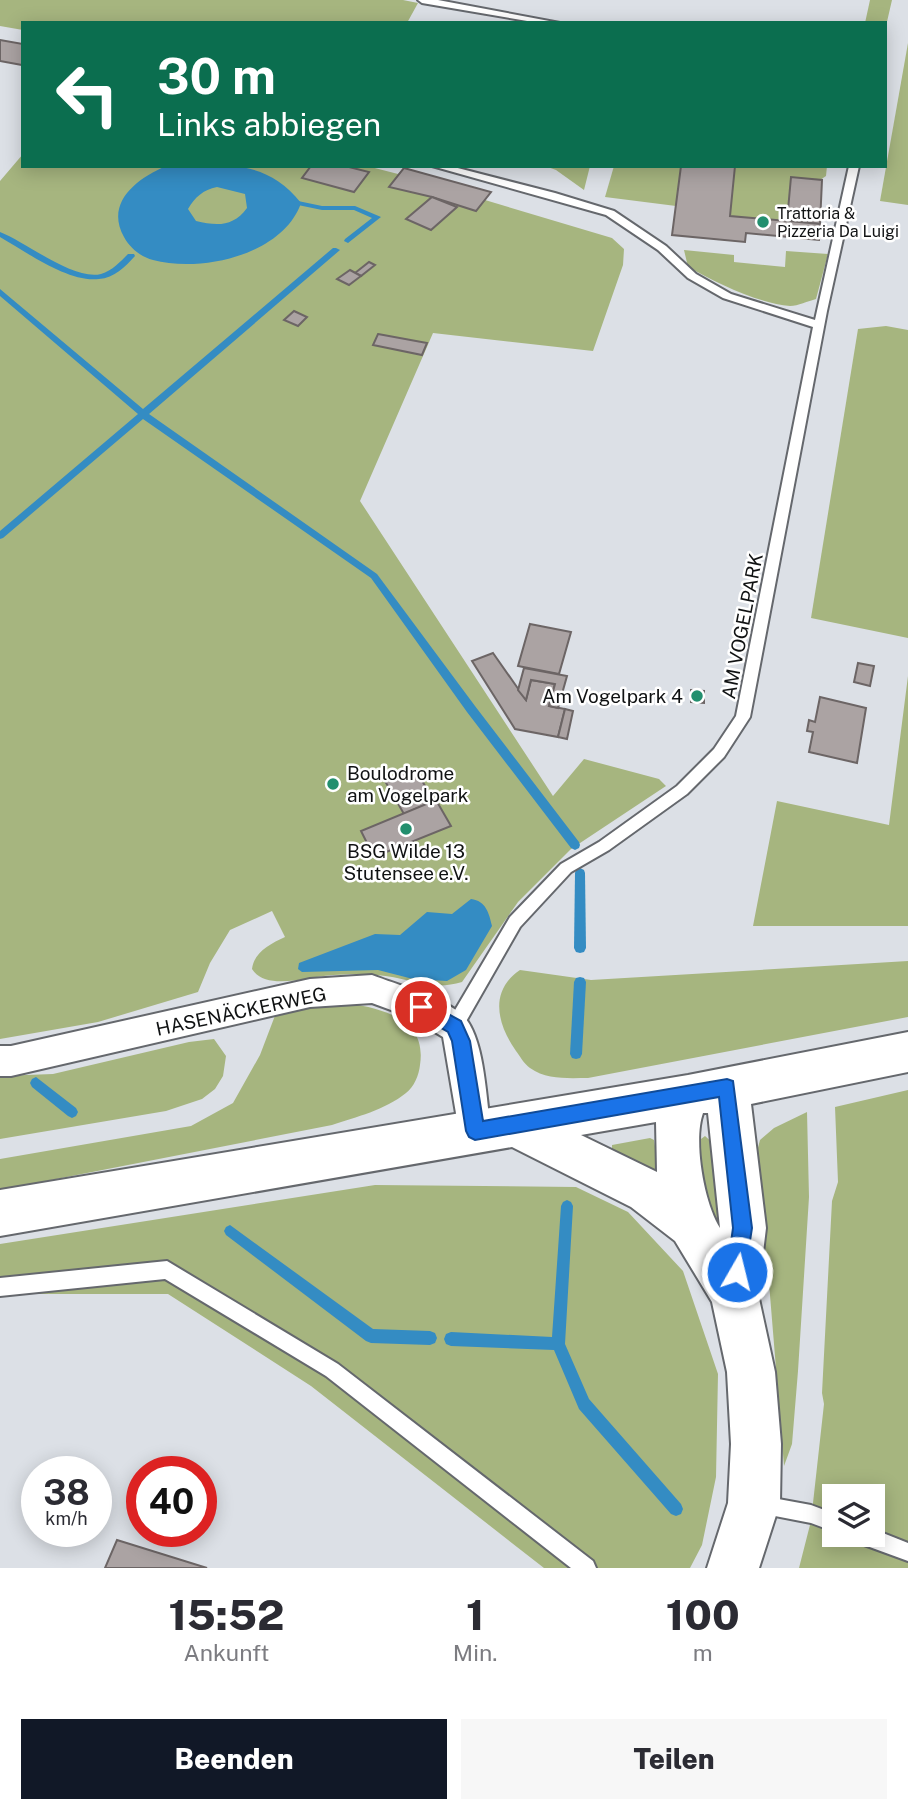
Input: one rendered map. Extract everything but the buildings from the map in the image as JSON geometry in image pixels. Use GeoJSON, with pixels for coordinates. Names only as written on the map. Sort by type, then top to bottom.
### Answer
{"type":"FeatureCollection","features":[{"type":"Feature","properties":{"kind":"main road"},"geometry":{"type":"LineString","coordinates":[[0,1213],[708,1092],[908,1052]]}},
{"type":"Feature","properties":{"kind":"main road"},"geometry":{"type":"LineString","coordinates":[[708,1092],[676,1126],[680,1174],[691,1225],[734,1294],[751,1372],[756,1444],[754,1503],[733,1568]]}},
{"type":"Feature","properties":{"kind":"main road"},"geometry":{"type":"LineString","coordinates":[[708,1092],[743,1228],[734,1294]]}},
{"type":"Feature","properties":{"kind":"main road"},"geometry":{"type":"LineString","coordinates":[[494,1128],[647,1191],[691,1225]]}},
{"type":"Feature","properties":{"kind":"street","name":"HASENÄCKERWEG"},"geometry":{"type":"LineString","coordinates":[[0,1061],[11,1061],[310,993],[372,989],[421,1007],[454,1027]]}},
{"type":"Feature","properties":{"kind":"street"},"geometry":{"type":"LineString","coordinates":[[454,1027],[494,1128]]}},
{"type":"Feature","properties":{"kind":"lane"},"geometry":{"type":"LineString","coordinates":[[422,0],[544,21]]}},
{"type":"Feature","properties":{"kind":"lane"},"geometry":{"type":"LineString","coordinates":[[445,168],[610,213],[662,248],[692,276],[727,296],[820,326]]}},
{"type":"Feature","properties":{"kind":"lane","name":"AM VOGELPARK"},"geometry":{"type":"LineString","coordinates":[[454,1027],[515,922],[566,868],[604,846],[682,790],[719,753],[744,717],[820,326],[855,168]]}},
{"type":"Feature","properties":{"kind":"lane"},"geometry":{"type":"LineString","coordinates":[[0,1287],[167,1270],[332,1370],[586,1568]]}},
{"type":"Feature","properties":{"kind":"lane"},"geometry":{"type":"LineString","coordinates":[[754,1503],[822,1518]]}},
{"type":"Feature","properties":{"kind":"lane"},"geometry":{"type":"LineString","coordinates":[[885,1543],[908,1552]]}},
{"type":"Feature","properties":{"kind":"green space"},"geometry":{"type":"Polygon","coordinates":[[[0,0],[403,0],[418,3],[408,21],[21,21],[21,30],[0,26],[0,0]]]}},
{"type":"Feature","properties":{"kind":"green space"},"geometry":{"type":"Polygon","coordinates":[[[870,0],[892,0],[887,22],[865,21],[870,0]]]}},
{"type":"Feature","properties":{"kind":"green space"},"geometry":{"type":"Polygon","coordinates":[[[908,43],[908,205],[880,201],[908,43]]]}},
{"type":"Feature","properties":{"kind":"green space"},"geometry":{"type":"Polygon","coordinates":[[[21,156],[21,168],[375,168],[398,174],[404,168],[491,192],[485,200],[612,238],[624,249],[623,265],[593,351],[433,333],[360,501],[553,796],[584,759],[659,779],[666,786],[571,849],[518,902],[462,982],[429,985],[388,976],[361,974],[289,981],[267,980],[252,969],[259,953],[285,937],[272,911],[230,930],[210,963],[198,992],[98,1022],[0,1039],[0,181],[21,156]]]}},
{"type":"Feature","properties":{"kind":"green space"},"geometry":{"type":"Polygon","coordinates":[[[550,168],[590,168],[584,190],[550,168]]]}},
{"type":"Feature","properties":{"kind":"green space"},"geometry":{"type":"Polygon","coordinates":[[[613,168],[681,168],[676,206],[605,197],[613,168]]]}},
{"type":"Feature","properties":{"kind":"green space"},"geometry":{"type":"Polygon","coordinates":[[[735,168],[827,168],[826,176],[820,180],[791,177],[787,221],[730,216],[735,168]]]}},
{"type":"Feature","properties":{"kind":"green space"},"geometry":{"type":"Polygon","coordinates":[[[684,250],[734,255],[734,262],[785,267],[786,251],[828,254],[816,299],[790,306],[751,297],[699,273],[688,267],[684,250]]]}},
{"type":"Feature","properties":{"kind":"green space"},"geometry":{"type":"Polygon","coordinates":[[[886,326],[908,330],[908,638],[811,618],[858,329],[886,326]]]}},
{"type":"Feature","properties":{"kind":"green space"},"geometry":{"type":"Polygon","coordinates":[[[908,676],[908,926],[753,926],[777,801],[889,825],[908,676]]]}},
{"type":"Feature","properties":{"kind":"green space"},"geometry":{"type":"Polygon","coordinates":[[[908,961],[908,1017],[588,1078],[551,1076],[528,1066],[509,1041],[499,1008],[504,988],[510,978],[520,970],[591,980],[908,961]]]}},
{"type":"Feature","properties":{"kind":"green space"},"geometry":{"type":"Polygon","coordinates":[[[349,1003],[376,1009],[401,1019],[417,1037],[420,1065],[417,1077],[409,1090],[389,1104],[332,1125],[0,1190],[0,1159],[191,1126],[233,1103],[260,1055],[276,1013],[286,1009],[349,1003]]]}},
{"type":"Feature","properties":{"kind":"green space"},"geometry":{"type":"Polygon","coordinates":[[[214,1039],[226,1056],[223,1076],[215,1089],[202,1099],[166,1111],[0,1139],[0,1076],[53,1074],[189,1042],[214,1039]]]}},
{"type":"Feature","properties":{"kind":"green space"},"geometry":{"type":"Polygon","coordinates":[[[908,1090],[908,1568],[799,1568],[811,1521],[824,1404],[822,1393],[832,1201],[838,1182],[835,1107],[908,1090]]]}},
{"type":"Feature","properties":{"kind":"green space"},"geometry":{"type":"Polygon","coordinates":[[[807,1112],[809,1197],[798,1371],[792,1444],[784,1466],[769,1283],[754,1163],[760,1140],[774,1128],[807,1112]]]}},
{"type":"Feature","properties":{"kind":"green space"},"geometry":{"type":"Polygon","coordinates":[[[705,1136],[714,1144],[722,1240],[700,1178],[699,1152],[701,1139],[705,1136]]]}},
{"type":"Feature","properties":{"kind":"green space"},"geometry":{"type":"Polygon","coordinates":[[[650,1138],[654,1140],[660,1176],[657,1179],[612,1149],[612,1145],[650,1138]]]}},
{"type":"Feature","properties":{"kind":"green space"},"geometry":{"type":"Polygon","coordinates":[[[375,1185],[576,1187],[628,1212],[683,1271],[718,1374],[716,1477],[702,1545],[690,1568],[544,1568],[311,1386],[168,1294],[0,1294],[0,1244],[375,1185]]]}},
{"type":"Feature","properties":{"kind":"water"},"geometry":{"type":"Polygon","coordinates":[[[162,168],[244,168],[272,177],[301,203],[291,221],[277,236],[238,256],[194,264],[153,260],[140,254],[126,241],[119,225],[121,203],[144,178],[162,168]],[[217,187],[200,195],[188,209],[196,221],[224,224],[236,219],[247,208],[245,194],[217,187]]]}},
{"type":"Feature","properties":{"kind":"water"},"geometry":{"type":"Polygon","coordinates":[[[471,899],[483,905],[492,926],[466,970],[447,981],[413,979],[378,970],[302,972],[298,969],[299,963],[375,934],[400,935],[427,912],[452,914],[471,899]]]}},
{"type":"Feature","properties":{"kind":"waterway"},"geometry":{"type":"LineString","coordinates":[[301,203],[322,208],[355,208],[377,217],[348,241]]}},
{"type":"Feature","properties":{"kind":"waterway"},"geometry":{"type":"LineString","coordinates":[[0,234],[63,268],[89,277],[108,274],[131,256]]}},
{"type":"Feature","properties":{"kind":"waterway"},"geometry":{"type":"LineString","coordinates":[[143,414],[336,250]]}},
{"type":"Feature","properties":{"kind":"waterway"},"geometry":{"type":"LineString","coordinates":[[0,292],[143,414]]}},
{"type":"Feature","properties":{"kind":"waterway"},"geometry":{"type":"LineString","coordinates":[[0,536],[143,414]]}},
{"type":"Feature","properties":{"kind":"waterway"},"geometry":{"type":"LineString","coordinates":[[143,414],[374,576],[575,845]]}},
{"type":"Feature","properties":{"kind":"waterway"},"geometry":{"type":"LineString","coordinates":[[580,873],[580,948]]}},
{"type":"Feature","properties":{"kind":"waterway"},"geometry":{"type":"LineString","coordinates":[[576,1054],[580,982]]}},
{"type":"Feature","properties":{"kind":"waterway"},"geometry":{"type":"LineString","coordinates":[[36,1083],[72,1112]]}},
{"type":"Feature","properties":{"kind":"waterway"},"geometry":{"type":"LineString","coordinates":[[558,1344],[567,1206]]}},
{"type":"Feature","properties":{"kind":"waterway"},"geometry":{"type":"LineString","coordinates":[[230,1231],[371,1336],[430,1338]]}},
{"type":"Feature","properties":{"kind":"waterway"},"geometry":{"type":"LineString","coordinates":[[451,1339],[558,1344]]}},
{"type":"Feature","properties":{"kind":"waterway"},"geometry":{"type":"LineString","coordinates":[[558,1344],[584,1404],[676,1509]]}},
{"type":"Feature","properties":{"kind":"place","name":"Trattoria & Pizzeria Da Luigi"},"geometry":{"type":"Point","coordinates":[763,222]}},
{"type":"Feature","properties":{"kind":"place","name":"Am Vogelpark 4"},"geometry":{"type":"Point","coordinates":[697,696]}},
{"type":"Feature","properties":{"kind":"place","name":"Boulodrome am Vogelpark"},"geometry":{"type":"Point","coordinates":[333,784]}},
{"type":"Feature","properties":{"kind":"place","name":"BSG Wilde 13 Stutensee e.V."},"geometry":{"type":"Point","coordinates":[406,829]}},
{"type":"Feature","properties":{"kind":"route"},"geometry":{"type":"LineString","coordinates":[[421,1007],[454,1027],[461,1041],[475,1131],[688,1096],[727,1087],[743,1228],[737,1272]]}}]}
